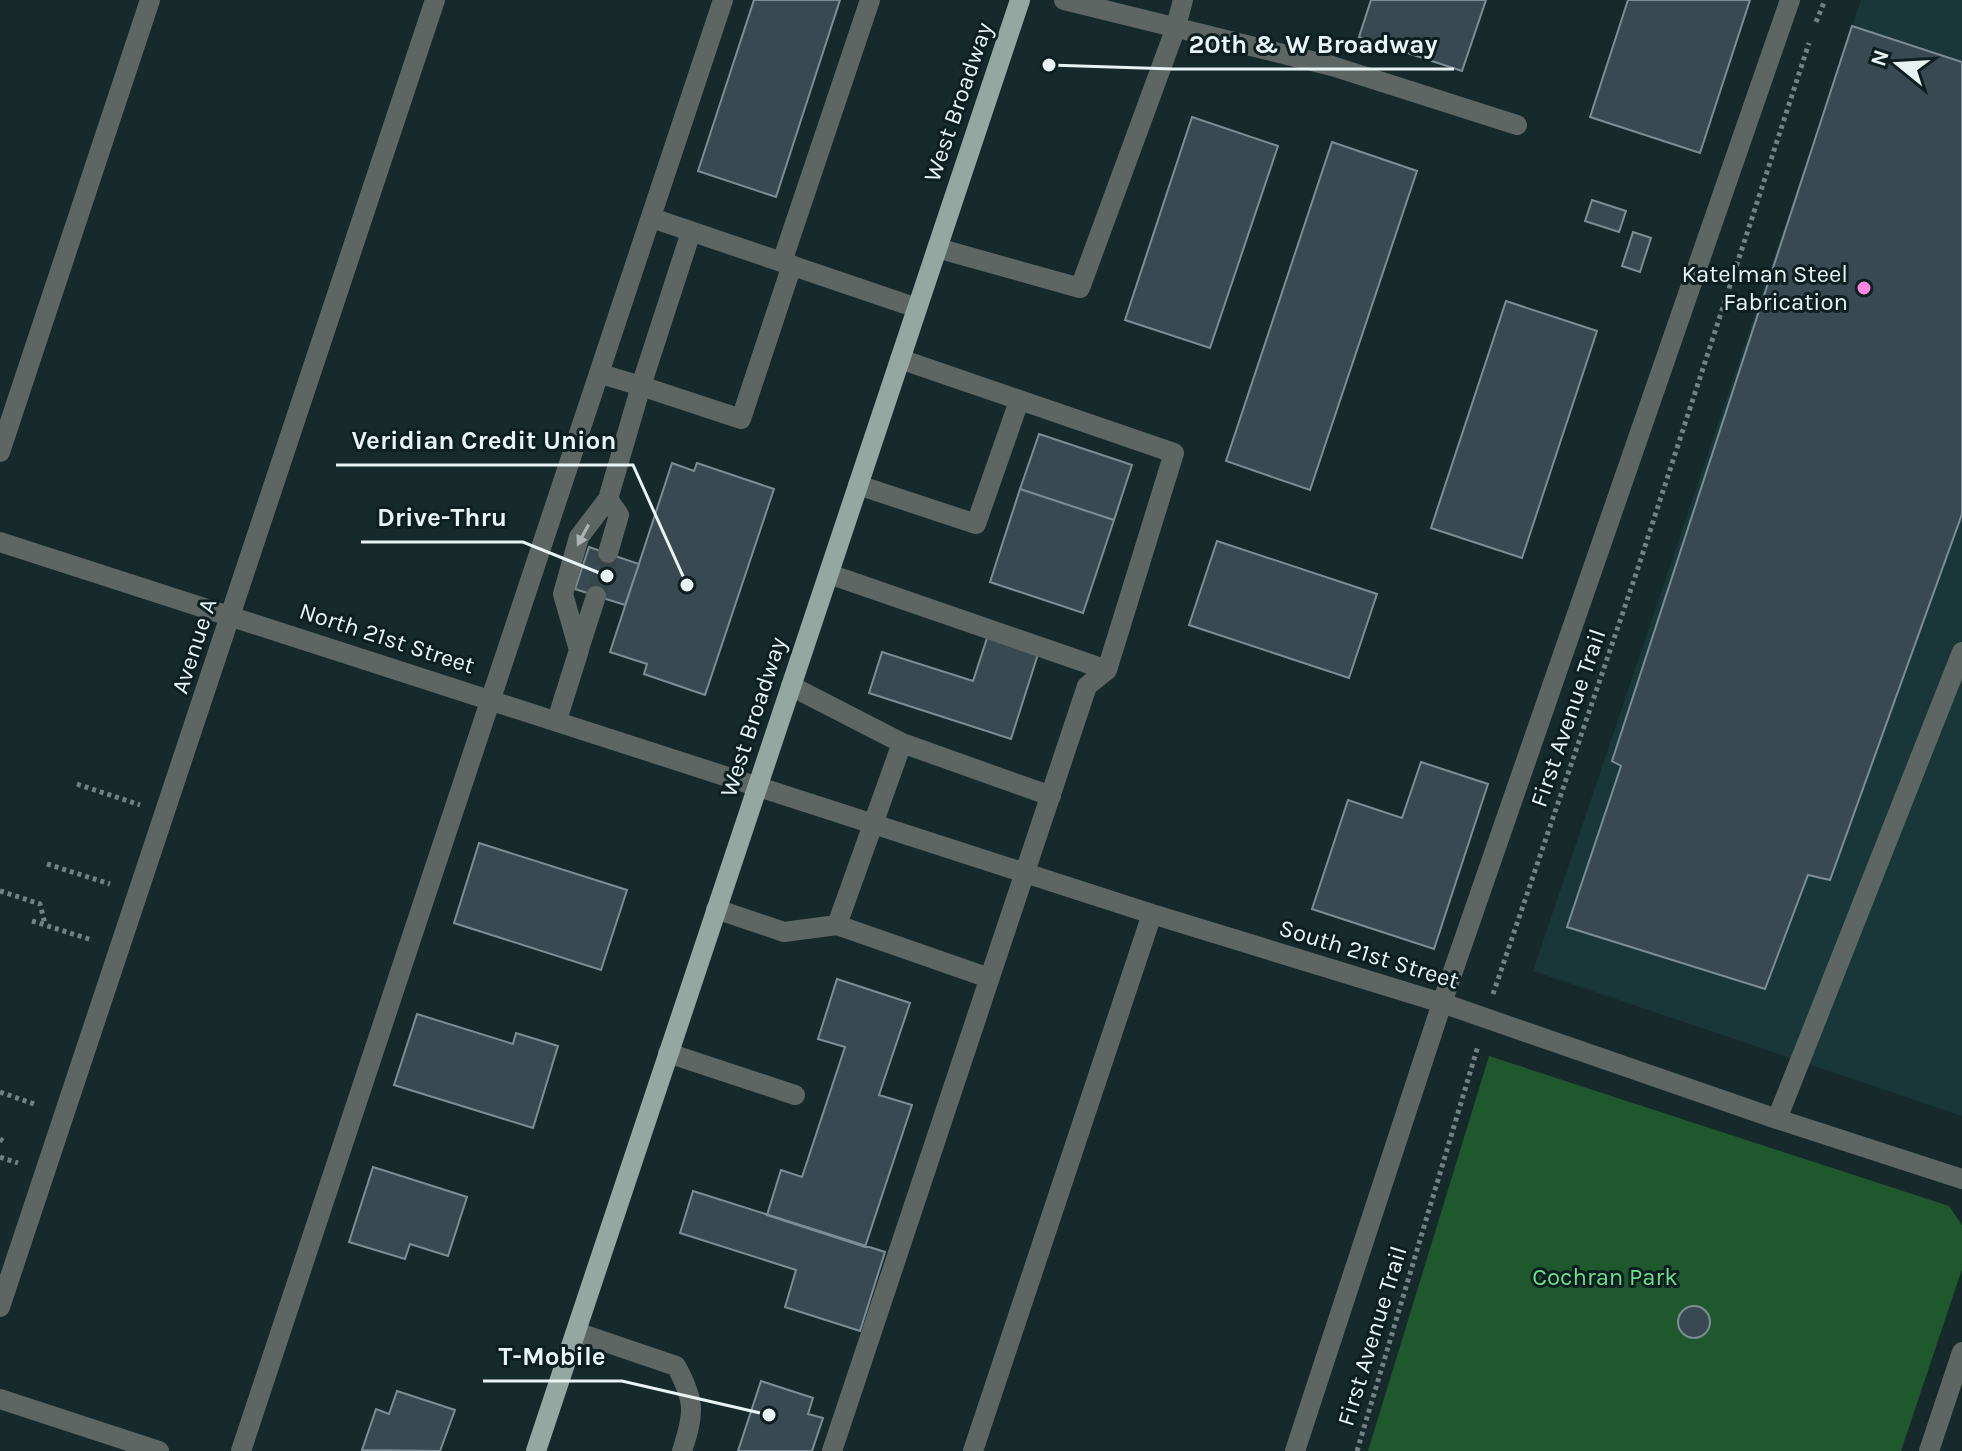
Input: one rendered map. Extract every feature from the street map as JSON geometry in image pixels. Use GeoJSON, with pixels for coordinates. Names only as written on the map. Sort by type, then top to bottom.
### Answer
{"type":"FeatureCollection","features":[{"type":"Feature","properties":{"kind":"main road","name":"West Broadway"},"geometry":{"type":"LineString","coordinates":[[536,1451],[1020,0]]}},
{"type":"Feature","properties":{"kind":"street"},"geometry":{"type":"LineString","coordinates":[[0,452],[150,0]]}},
{"type":"Feature","properties":{"kind":"street","name":"Avenue A"},"geometry":{"type":"LineString","coordinates":[[0,1307],[435,0]]}},
{"type":"Feature","properties":{"kind":"street"},"geometry":{"type":"LineString","coordinates":[[241,1451],[494,699],[723,0]]}},
{"type":"Feature","properties":{"kind":"street"},"geometry":{"type":"LineString","coordinates":[[601,374],[741,419],[870,0]]}},
{"type":"Feature","properties":{"kind":"street"},"geometry":{"type":"LineString","coordinates":[[1064,0],[1175,30],[1332,66],[1517,125]]}},
{"type":"Feature","properties":{"kind":"street"},"geometry":{"type":"LineString","coordinates":[[937,248],[1080,288],[1175,30],[1183,0]]}},
{"type":"Feature","properties":{"kind":"street"},"geometry":{"type":"LineString","coordinates":[[1295,1451],[1442,1003],[1790,0]]}},
{"type":"Feature","properties":{"kind":"street"},"geometry":{"type":"LineString","coordinates":[[652,218],[917,308]]}},
{"type":"Feature","properties":{"kind":"street"},"geometry":{"type":"LineString","coordinates":[[579,650],[563,594],[579,537],[608,499],[691,232]]}},
{"type":"Feature","properties":{"kind":"street"},"geometry":{"type":"LineString","coordinates":[[832,1451],[1087,686],[1107,670],[1174,453],[900,359]]}},
{"type":"Feature","properties":{"kind":"street"},"geometry":{"type":"LineString","coordinates":[[858,485],[976,524],[1019,401]]}},
{"type":"Feature","properties":{"kind":"street"},"geometry":{"type":"LineString","coordinates":[[608,499],[619,515],[608,553]]}},
{"type":"Feature","properties":{"kind":"street","name":"North 21st Street"},"geometry":{"type":"LineString","coordinates":[[0,542],[758,785]]}},
{"type":"Feature","properties":{"kind":"street"},"geometry":{"type":"LineString","coordinates":[[829,574],[1107,670]]}},
{"type":"Feature","properties":{"kind":"street"},"geometry":{"type":"LineString","coordinates":[[557,720],[596,596]]}},
{"type":"Feature","properties":{"kind":"street"},"geometry":{"type":"LineString","coordinates":[[1777,1119],[1962,652]]}},
{"type":"Feature","properties":{"kind":"street"},"geometry":{"type":"LineString","coordinates":[[791,686],[902,743],[1051,796]]}},
{"type":"Feature","properties":{"kind":"street"},"geometry":{"type":"LineString","coordinates":[[837,925],[902,743]]}},
{"type":"Feature","properties":{"kind":"street","name":"South 21st Street"},"geometry":{"type":"LineString","coordinates":[[758,785],[1152,914],[1442,1003],[1777,1119],[1962,1179]]}},
{"type":"Feature","properties":{"kind":"street"},"geometry":{"type":"LineString","coordinates":[[716,909],[784,932],[837,925],[989,978]]}},
{"type":"Feature","properties":{"kind":"street"},"geometry":{"type":"LineString","coordinates":[[973,1451],[1152,914]]}},
{"type":"Feature","properties":{"kind":"street"},"geometry":{"type":"LineString","coordinates":[[668,1053],[795,1095]]}},
{"type":"Feature","properties":{"kind":"street"},"geometry":{"type":"LineString","coordinates":[[576,1332],[676,1366],[691,1392],[692,1405],[692,1418],[682,1451]]}},
{"type":"Feature","properties":{"kind":"street"},"geometry":{"type":"LineString","coordinates":[[1929,1451],[1962,1352]]}},
{"type":"Feature","properties":{"kind":"street"},"geometry":{"type":"LineString","coordinates":[[0,1399],[159,1451]]}},
{"type":"Feature","properties":{"kind":"path","name":"First Avenue Trail"},"geometry":{"type":"LineString","coordinates":[[1357,1451],[1486,1018],[1825,0]]}},
{"type":"Feature","properties":{"kind":"path"},"geometry":{"type":"LineString","coordinates":[[77,784],[165,812]]}},
{"type":"Feature","properties":{"kind":"path"},"geometry":{"type":"LineString","coordinates":[[47,864],[138,893]]}},
{"type":"Feature","properties":{"kind":"path"},"geometry":{"type":"LineString","coordinates":[[0,891],[40,904],[45,925]]}},
{"type":"Feature","properties":{"kind":"path"},"geometry":{"type":"LineString","coordinates":[[32,921],[120,949]]}},
{"type":"Feature","properties":{"kind":"path"},"geometry":{"type":"LineString","coordinates":[[0,1092],[65,1114]]}},
{"type":"Feature","properties":{"kind":"shaded area","name":"Katelman Steel Fabrication"},"geometry":{"type":"Polygon","coordinates":[[[1861,0],[1962,0],[1962,1116],[1533,971],[1861,0]]]}},
{"type":"Feature","properties":{"kind":"green space","name":"Cochran Park"},"geometry":{"type":"Polygon","coordinates":[[[1489,1056],[1949,1206],[1962,1225],[1962,1269],[1901,1451],[1368,1451],[1489,1056]]]}},
{"type":"Feature","properties":{"kind":"building"},"geometry":{"type":"Polygon","coordinates":[[[754,0],[840,0],[776,197],[698,171],[754,0]]]}},
{"type":"Feature","properties":{"kind":"building"},"geometry":{"type":"Polygon","coordinates":[[[1371,0],[1486,0],[1462,71],[1359,37],[1371,0]]]}},
{"type":"Feature","properties":{"kind":"building"},"geometry":{"type":"Polygon","coordinates":[[[1628,0],[1750,0],[1700,153],[1590,117],[1628,0]]]}},
{"type":"Feature","properties":{"kind":"building","name":"Katelman Steel Fabrication"},"geometry":{"type":"Polygon","coordinates":[[[1852,26],[1962,62],[1962,514],[1830,880],[1808,875],[1765,989],[1567,927],[1621,766],[1612,761],[1852,26]]]}},
{"type":"Feature","properties":{"kind":"building"},"geometry":{"type":"Polygon","coordinates":[[[1192,117],[1278,146],[1210,348],[1125,320],[1192,117]]]}},
{"type":"Feature","properties":{"kind":"building"},"geometry":{"type":"Polygon","coordinates":[[[1332,142],[1417,171],[1310,490],[1226,461],[1332,142]]]}},
{"type":"Feature","properties":{"kind":"building"},"geometry":{"type":"Polygon","coordinates":[[[1592,200],[1626,211],[1619,232],[1585,221],[1592,200]]]}},
{"type":"Feature","properties":{"kind":"building"},"geometry":{"type":"Polygon","coordinates":[[[1633,232],[1651,238],[1640,272],[1622,266],[1633,232]]]}},
{"type":"Feature","properties":{"kind":"building"},"geometry":{"type":"Polygon","coordinates":[[[1506,301],[1597,331],[1522,558],[1431,528],[1506,301]]]}},
{"type":"Feature","properties":{"kind":"building"},"geometry":{"type":"Polygon","coordinates":[[[1039,434],[1132,465],[1114,520],[1020,489],[1039,434]]]}},
{"type":"Feature","properties":{"kind":"building"},"geometry":{"type":"Polygon","coordinates":[[[672,463],[694,471],[697,463],[774,489],[705,695],[644,674],[647,664],[610,652],[672,463]]]}},
{"type":"Feature","properties":{"kind":"building"},"geometry":{"type":"Polygon","coordinates":[[[1020,489],[1114,520],[1083,613],[990,582],[1020,489]]]}},
{"type":"Feature","properties":{"kind":"building"},"geometry":{"type":"Polygon","coordinates":[[[1217,541],[1377,594],[1349,678],[1189,625],[1217,541]]]}},
{"type":"Feature","properties":{"kind":"building"},"geometry":{"type":"Polygon","coordinates":[[[589,547],[639,564],[625,605],[575,589],[589,547]]]}},
{"type":"Feature","properties":{"kind":"building"},"geometry":{"type":"Polygon","coordinates":[[[988,635],[1039,651],[1011,739],[869,693],[882,652],[973,681],[988,635]]]}},
{"type":"Feature","properties":{"kind":"building"},"geometry":{"type":"Polygon","coordinates":[[[1421,762],[1488,784],[1434,949],[1312,909],[1348,800],[1402,818],[1421,762]]]}},
{"type":"Feature","properties":{"kind":"building"},"geometry":{"type":"Polygon","coordinates":[[[479,843],[627,890],[601,970],[454,923],[479,843]]]}},
{"type":"Feature","properties":{"kind":"building"},"geometry":{"type":"Polygon","coordinates":[[[837,979],[910,1003],[879,1095],[912,1105],[865,1247],[767,1215],[781,1170],[802,1177],[845,1047],[818,1039],[837,979]]]}},
{"type":"Feature","properties":{"kind":"building"},"geometry":{"type":"Polygon","coordinates":[[[417,1014],[513,1044],[516,1033],[558,1046],[533,1128],[394,1085],[417,1014]]]}},
{"type":"Feature","properties":{"kind":"building"},"geometry":{"type":"Polygon","coordinates":[[[373,1167],[467,1197],[448,1256],[410,1244],[405,1259],[349,1242],[373,1167]]]}},
{"type":"Feature","properties":{"kind":"building"},"geometry":{"type":"Polygon","coordinates":[[[693,1191],[885,1252],[860,1331],[785,1307],[796,1270],[680,1233],[693,1191]]]}},
{"type":"Feature","properties":{"kind":"building"},"geometry":{"type":"Polygon","coordinates":[[[1694,1306],[1705,1311],[1710,1322],[1705,1333],[1694,1338],[1683,1333],[1678,1322],[1683,1311],[1694,1306]]]}},
{"type":"Feature","properties":{"kind":"building"},"geometry":{"type":"Polygon","coordinates":[[[761,1381],[813,1398],[808,1414],[823,1418],[812,1451],[738,1451],[761,1381]]]}},
{"type":"Feature","properties":{"kind":"building"},"geometry":{"type":"Polygon","coordinates":[[[397,1391],[455,1410],[440,1451],[362,1450],[376,1409],[389,1414],[397,1391]]]}},
{"type":"Feature","properties":{"kind":"tunnel"},"geometry":{"type":"LineString","coordinates":[[596,596],[608,553]]}},
{"type":"Feature","properties":{"kind":"place","name":"20th & W Broadway"},"geometry":{"type":"Point","coordinates":[1049,65]}},
{"type":"Feature","properties":{"kind":"place","name":"Katelman Steel Fabrication"},"geometry":{"type":"Point","coordinates":[1864,288]}},
{"type":"Feature","properties":{"kind":"place","name":"Drive-Thru"},"geometry":{"type":"Point","coordinates":[607,576]}},
{"type":"Feature","properties":{"kind":"place","name":"Veridian Credit Union"},"geometry":{"type":"Point","coordinates":[687,585]}},
{"type":"Feature","properties":{"kind":"place","name":"T-Mobile"},"geometry":{"type":"Point","coordinates":[769,1415]}}]}
